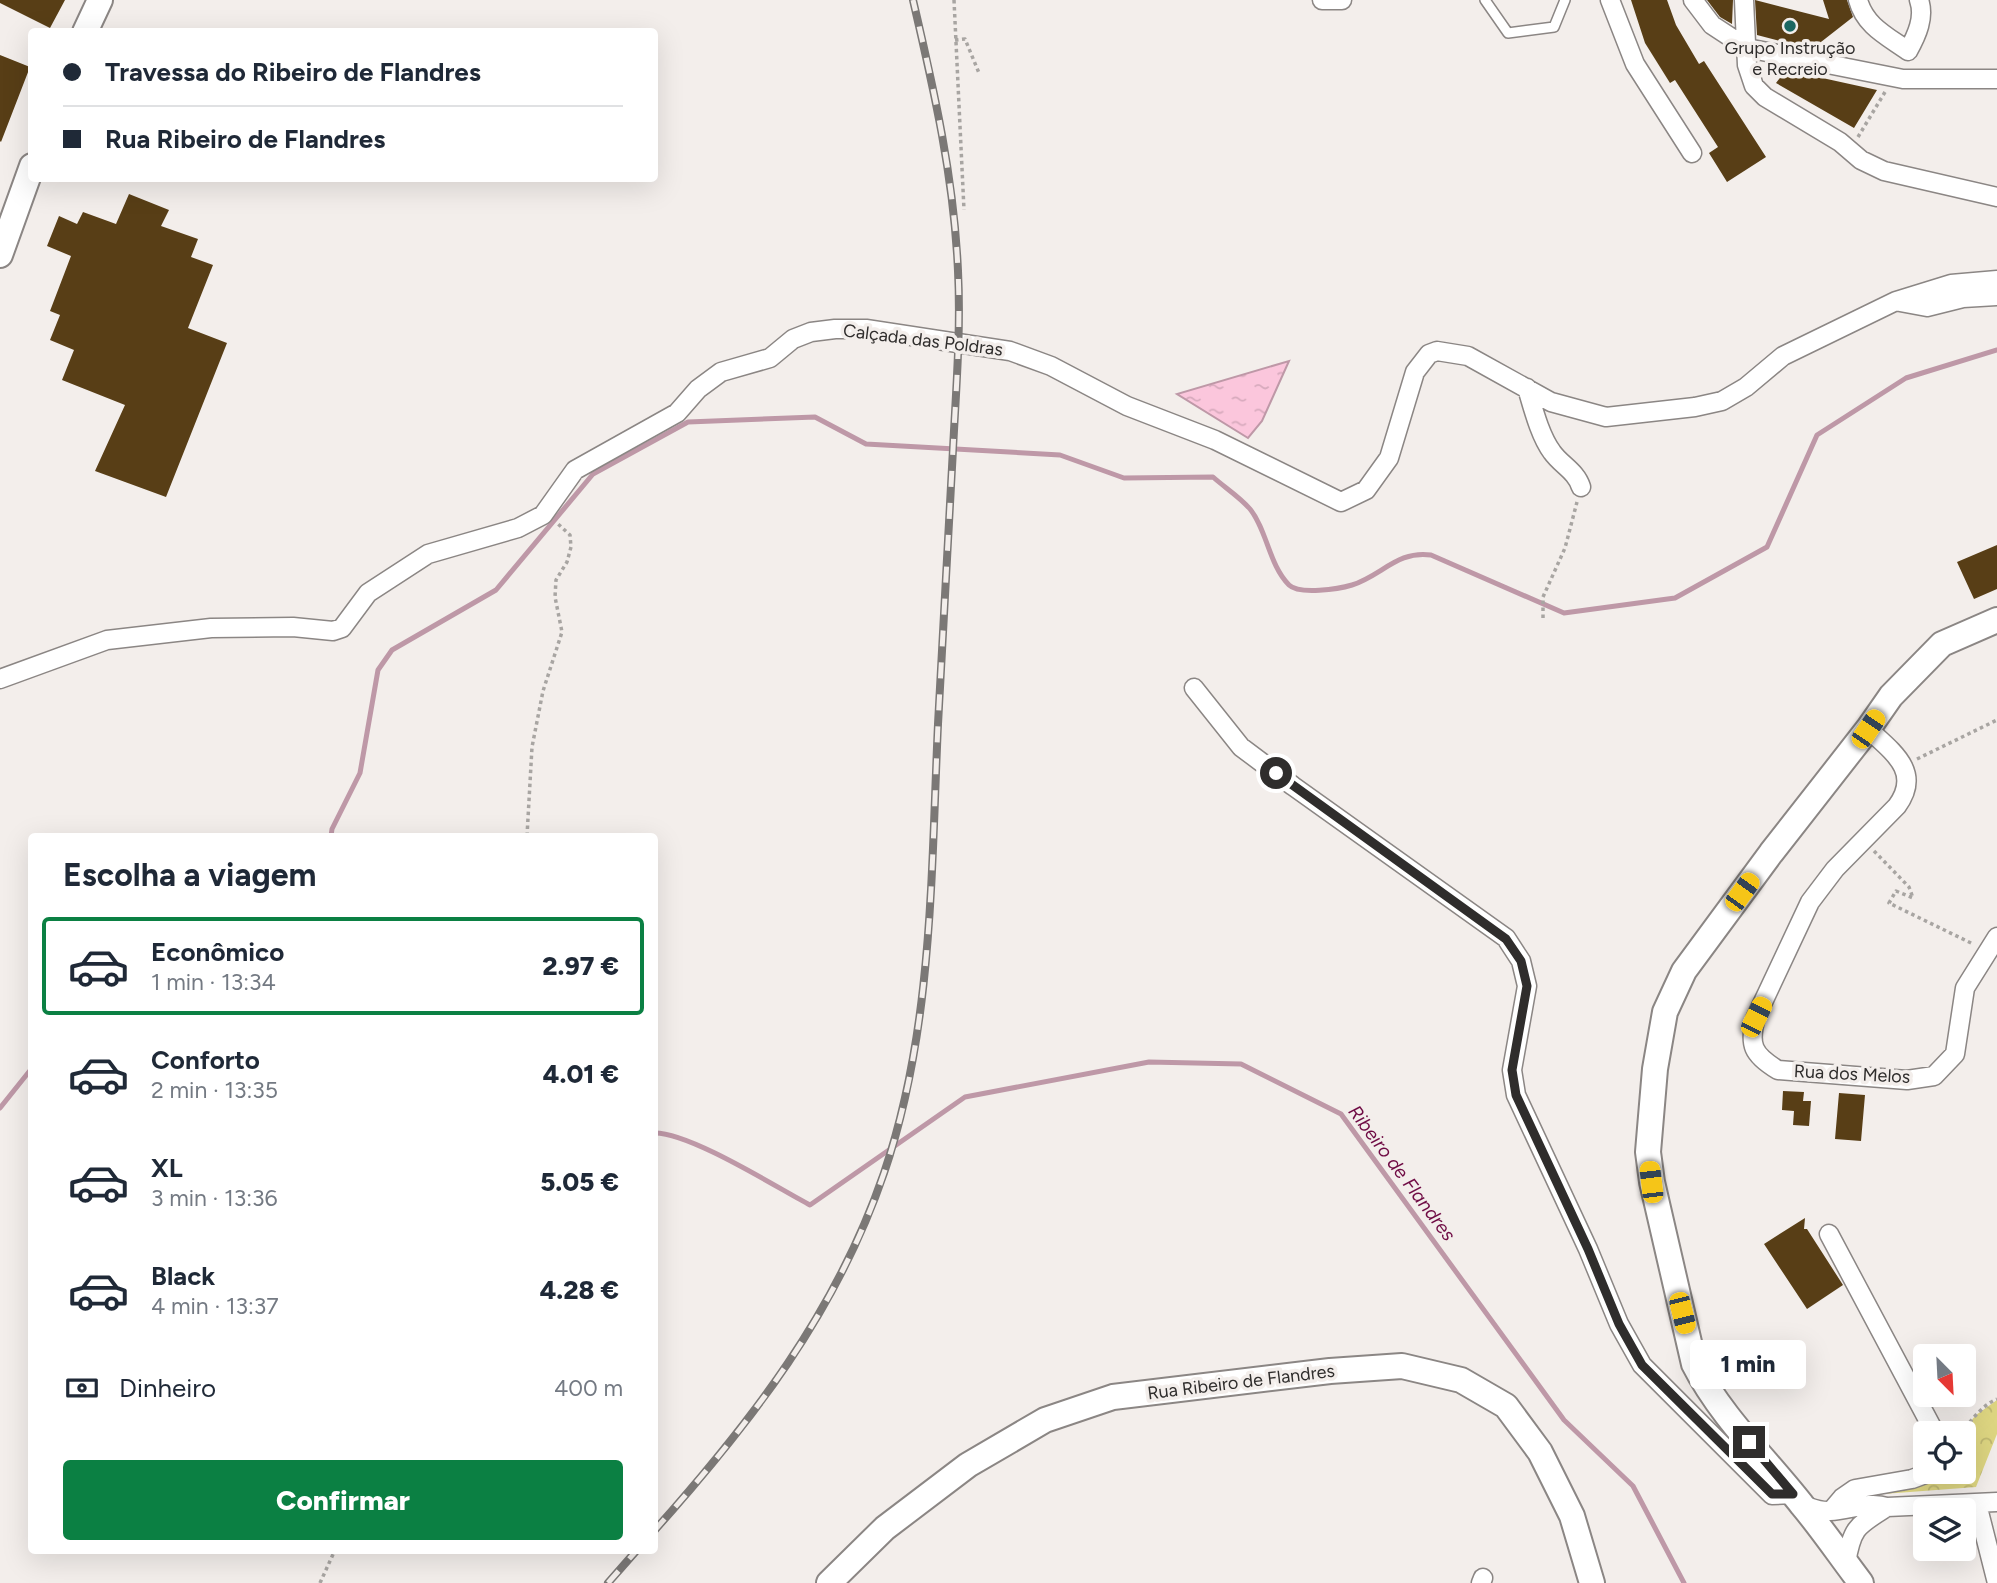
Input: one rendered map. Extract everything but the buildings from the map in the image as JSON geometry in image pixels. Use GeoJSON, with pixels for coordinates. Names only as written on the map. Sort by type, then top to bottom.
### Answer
{"type":"FeatureCollection","features":[{"type":"Feature","properties":{"kind":"main road"},"geometry":{"type":"LineString","coordinates":[[87,28],[100,0]]}},
{"type":"Feature","properties":{"kind":"main road"},"geometry":{"type":"LineString","coordinates":[[0,255],[28,177]]}},
{"type":"Feature","properties":{"kind":"main road"},"geometry":{"type":"LineString","coordinates":[[1861,1583],[1798,1499],[1720,1406],[1694,1364],[1651,1182],[1649,1123],[1665,1012],[1684,971],[1891,696],[1942,644],[1997,620]]}},
{"type":"Feature","properties":{"kind":"main road","name":"Rua Ribeiro de Flandres"},"geometry":{"type":"LineString","coordinates":[[829,1583],[885,1528],[958,1473],[1045,1420],[1113,1398],[1330,1371],[1402,1366],[1461,1380],[1506,1406],[1540,1452],[1572,1516],[1592,1583]]}},
{"type":"Feature","properties":{"kind":"street"},"geometry":{"type":"LineString","coordinates":[[1610,0],[1634,64],[1692,153]]}},
{"type":"Feature","properties":{"kind":"street"},"geometry":{"type":"LineString","coordinates":[[1693,0],[1712,25],[1747,48],[1895,77],[1997,79]]}},
{"type":"Feature","properties":{"kind":"street"},"geometry":{"type":"LineString","coordinates":[[1744,0],[1747,65],[1754,86],[1765,97],[1840,142],[1861,160],[1884,171],[1997,197]]}},
{"type":"Feature","properties":{"kind":"street"},"geometry":{"type":"LineString","coordinates":[[1858,0],[1862,15],[1879,31],[1908,51],[1915,39],[1923,10],[1919,0]]}},
{"type":"Feature","properties":{"kind":"street","name":"Calçada das Poldras"},"geometry":{"type":"LineString","coordinates":[[0,679],[107,640],[211,628],[293,627],[333,631],[342,628],[368,593],[428,554],[518,528],[543,515],[575,470],[677,413],[698,389],[721,372],[770,358],[793,339],[811,332],[866,330],[1010,351],[1051,366],[1127,406],[1215,440],[1341,502],[1366,490],[1389,457],[1415,372],[1429,354],[1437,351],[1468,356],[1551,402],[1606,417],[1695,407],[1722,401],[1746,387],[1783,356],[1896,301],[1951,284],[1997,279]]}},
{"type":"Feature","properties":{"kind":"street"},"geometry":{"type":"LineString","coordinates":[[1896,301],[1927,306],[1963,298],[1997,296]]}},
{"type":"Feature","properties":{"kind":"street"},"geometry":{"type":"LineString","coordinates":[[1527,388],[1536,419],[1552,452],[1578,478],[1581,487]]}},
{"type":"Feature","properties":{"kind":"street"},"geometry":{"type":"LineString","coordinates":[[1194,688],[1241,747],[1506,939],[1521,961],[1527,986],[1512,1070],[1516,1095],[1588,1249],[1619,1324],[1642,1365],[1772,1494],[1798,1499],[1820,1511],[1878,1504],[1887,1507],[1997,1502]]}},
{"type":"Feature","properties":{"kind":"street","name":"Rua dos Melos"},"geometry":{"type":"LineString","coordinates":[[1868,729],[1904,765],[1906,795],[1835,869],[1810,902],[1756,1017],[1751,1033],[1754,1050],[1778,1070],[1908,1080],[1934,1076],[1955,1054],[1965,988],[1997,937]]}},
{"type":"Feature","properties":{"kind":"street"},"geometry":{"type":"LineString","coordinates":[[1829,1234],[1929,1421]]}},
{"type":"Feature","properties":{"kind":"street"},"geometry":{"type":"LineString","coordinates":[[1831,1511],[1842,1498],[1855,1489],[1913,1479]]}},
{"type":"Feature","properties":{"kind":"street"},"geometry":{"type":"LineString","coordinates":[[1977,1504],[1997,1582]]}},
{"type":"Feature","properties":{"kind":"street"},"geometry":{"type":"LineString","coordinates":[[1846,1563],[1850,1536],[1861,1524],[1887,1507]]}},
{"type":"Feature","properties":{"kind":"lane"},"geometry":{"type":"LineString","coordinates":[[1485,0],[1508,33],[1555,27],[1565,0]]}},
{"type":"Feature","properties":{"kind":"path"},"geometry":{"type":"LineString","coordinates":[[954,0],[964,210]]}},
{"type":"Feature","properties":{"kind":"path"},"geometry":{"type":"LineString","coordinates":[[956,40],[965,39],[979,73]]}},
{"type":"Feature","properties":{"kind":"path"},"geometry":{"type":"LineString","coordinates":[[1850,150],[1895,77]]}},
{"type":"Feature","properties":{"kind":"path"},"geometry":{"type":"LineString","coordinates":[[1542,618],[1543,597],[1564,548],[1581,487]]}},
{"type":"Feature","properties":{"kind":"path"},"geometry":{"type":"LineString","coordinates":[[527,833],[532,747],[543,691],[562,632],[555,597],[556,580],[567,562],[571,547],[570,535],[564,529]]}},
{"type":"Feature","properties":{"kind":"path"},"geometry":{"type":"LineString","coordinates":[[1927,753],[1997,720]]}},
{"type":"Feature","properties":{"kind":"path"},"geometry":{"type":"LineString","coordinates":[[1883,860],[1909,887],[1913,898],[1896,891],[1889,903],[1964,940]]}},
{"type":"Feature","properties":{"kind":"path"},"geometry":{"type":"LineString","coordinates":[[1972,1421],[1982,1409],[1997,1399]]}},
{"type":"Feature","properties":{"kind":"path"},"geometry":{"type":"LineString","coordinates":[[320,1583],[333,1554]]}},
{"type":"Feature","properties":{"kind":"green space"},"geometry":{"type":"Polygon","coordinates":[[[1997,1400],[1997,1434],[1976,1487],[1870,1495],[1913,1483],[1976,1484],[1976,1421],[1971,1421],[1997,1400]]]}},
{"type":"Feature","properties":{"kind":"water"},"geometry":{"type":"Polygon","coordinates":[[[1289,361],[1262,421],[1248,438],[1177,394],[1289,361]]]}},
{"type":"Feature","properties":{"kind":"waterway"},"geometry":{"type":"LineString","coordinates":[[331,833],[360,773],[378,670],[392,650],[496,590],[593,474],[688,422],[815,417],[866,444],[1060,455],[1124,478],[1213,477],[1242,500],[1256,517],[1277,568],[1294,588],[1319,590],[1346,587],[1409,556],[1431,555],[1564,613],[1675,598],[1767,547],[1817,435],[1906,378],[1997,350]]}},
{"type":"Feature","properties":{"kind":"waterway","name":"Ribeiro de Flandres"},"geometry":{"type":"LineString","coordinates":[[658,1134],[688,1141],[710,1151],[810,1205],[965,1097],[1149,1062],[1241,1064],[1341,1114],[1564,1420],[1633,1486],[1684,1583]]}},
{"type":"Feature","properties":{"kind":"waterway"},"geometry":{"type":"LineString","coordinates":[[0,1108],[28,1073]]}},
{"type":"Feature","properties":{"kind":"railway"},"geometry":{"type":"LineString","coordinates":[[658,1526],[757,1406],[788,1363],[842,1273],[884,1173],[900,1119],[912,1063],[921,1007],[931,894],[959,315],[956,236],[948,168],[913,0]]}},
{"type":"Feature","properties":{"kind":"railway"},"geometry":{"type":"LineString","coordinates":[[608,1583],[633,1554]]}},
{"type":"Feature","properties":{"kind":"place","name":"Grupo Instrução e Recreio"},"geometry":{"type":"Point","coordinates":[1790,26]}},
{"type":"Feature","properties":{"kind":"route"},"geometry":{"type":"LineString","coordinates":[[1276,773],[1506,939],[1521,961],[1527,986],[1512,1070],[1516,1095],[1588,1249],[1619,1324],[1642,1365],[1750,1474],[1772,1494],[1793,1494],[1749,1442]]}}]}
